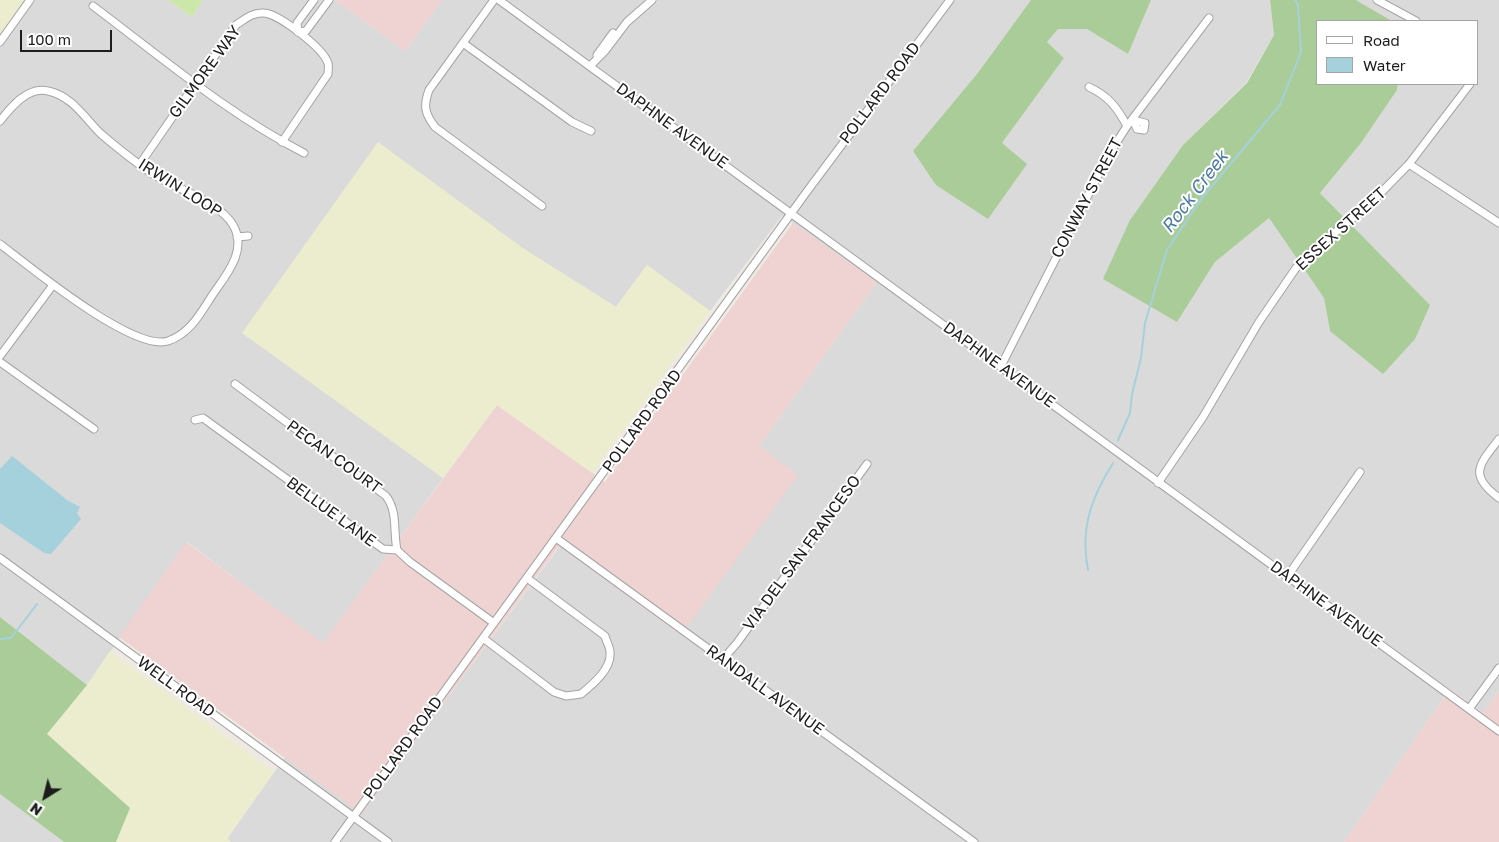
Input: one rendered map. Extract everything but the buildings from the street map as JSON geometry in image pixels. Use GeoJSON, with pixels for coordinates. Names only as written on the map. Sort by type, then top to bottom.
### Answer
{"type":"FeatureCollection","features":[{"type":"Feature","properties":{"kind":"street"},"geometry":{"type":"LineString","coordinates":[[0,42],[30,0]]}},
{"type":"Feature","properties":{"kind":"street"},"geometry":{"type":"LineString","coordinates":[[314,0],[297,23],[298,32],[306,31],[329,0]]}},
{"type":"Feature","properties":{"kind":"street"},"geometry":{"type":"LineString","coordinates":[[494,0],[429,90],[424,104],[427,117],[435,127],[542,206]]}},
{"type":"Feature","properties":{"kind":"street","name":"DAPHNE AVENUE"},"geometry":{"type":"LineString","coordinates":[[499,0],[791,216],[1001,366],[1158,483],[1499,731]]}},
{"type":"Feature","properties":{"kind":"street"},"geometry":{"type":"LineString","coordinates":[[590,66],[605,51],[627,22],[652,0]]}},
{"type":"Feature","properties":{"kind":"street","name":"POLLARD ROAD"},"geometry":{"type":"LineString","coordinates":[[335,842],[791,216],[808,190],[950,0]]}},
{"type":"Feature","properties":{"kind":"street"},"geometry":{"type":"LineString","coordinates":[[1377,0],[1414,20]]}},
{"type":"Feature","properties":{"kind":"street"},"geometry":{"type":"LineString","coordinates":[[93,6],[197,84],[282,142],[304,154]]}},
{"type":"Feature","properties":{"kind":"street","name":"GILMORE WAY"},"geometry":{"type":"LineString","coordinates":[[140,164],[236,25],[249,16],[267,13],[298,32],[321,51],[328,63],[328,74],[282,142]]}},
{"type":"Feature","properties":{"kind":"street","name":"CONWAY STREET"},"geometry":{"type":"LineString","coordinates":[[1001,366],[1087,194],[1127,126],[1209,18]]}},
{"type":"Feature","properties":{"kind":"street"},"geometry":{"type":"LineString","coordinates":[[463,43],[572,122],[591,131]]}},
{"type":"Feature","properties":{"kind":"street","name":"ESSEX STREET"},"geometry":{"type":"LineString","coordinates":[[1158,483],[1203,417],[1259,322],[1296,268],[1317,247],[1368,206],[1409,164],[1469,85]]}},
{"type":"Feature","properties":{"kind":"street"},"geometry":{"type":"LineString","coordinates":[[1089,87],[1111,101],[1119,110],[1127,126]]}},
{"type":"Feature","properties":{"kind":"street","name":"IRWIN LOOP"},"geometry":{"type":"LineString","coordinates":[[0,121],[15,103],[38,90],[50,91],[72,102],[101,133],[140,164],[185,193],[214,206],[233,226],[237,237]]}},
{"type":"Feature","properties":{"kind":"street"},"geometry":{"type":"LineString","coordinates":[[1409,164],[1499,223]]}},
{"type":"Feature","properties":{"kind":"street"},"geometry":{"type":"LineString","coordinates":[[0,244],[53,285],[135,336],[166,342],[180,335],[200,315],[234,262],[237,237],[248,236]]}},
{"type":"Feature","properties":{"kind":"street"},"geometry":{"type":"LineString","coordinates":[[0,356],[53,285]]}},
{"type":"Feature","properties":{"kind":"street"},"geometry":{"type":"LineString","coordinates":[[0,362],[94,429]]}},
{"type":"Feature","properties":{"kind":"street","name":"PECAN COURT"},"geometry":{"type":"LineString","coordinates":[[235,384],[386,496],[394,506],[394,533],[397,550]]}},
{"type":"Feature","properties":{"kind":"street","name":"BELLUE LANE"},"geometry":{"type":"LineString","coordinates":[[195,420],[202,418],[218,429],[382,549],[397,550],[410,562],[494,623]]}},
{"type":"Feature","properties":{"kind":"street"},"geometry":{"type":"LineString","coordinates":[[1499,439],[1480,463],[1478,471],[1479,478],[1486,488],[1499,498]]}},
{"type":"Feature","properties":{"kind":"street","name":"VIA DEL SAN FRANCESO"},"geometry":{"type":"LineString","coordinates":[[725,660],[737,647],[737,643],[867,464]]}},
{"type":"Feature","properties":{"kind":"street"},"geometry":{"type":"LineString","coordinates":[[1287,577],[1360,472]]}},
{"type":"Feature","properties":{"kind":"street","name":"RANDALL AVENUE"},"geometry":{"type":"LineString","coordinates":[[556,538],[974,842]]}},
{"type":"Feature","properties":{"kind":"street","name":"WELL ROAD"},"geometry":{"type":"LineString","coordinates":[[0,558],[388,842]]}},
{"type":"Feature","properties":{"kind":"street"},"geometry":{"type":"LineString","coordinates":[[483,638],[560,694],[580,694],[601,674],[609,662],[610,651],[605,636],[527,578]]}},
{"type":"Feature","properties":{"kind":"street"},"geometry":{"type":"LineString","coordinates":[[1469,709],[1499,668]]}},
{"type":"Feature","properties":{"kind":"shaded area"},"geometry":{"type":"Polygon","coordinates":[[[33,0],[168,0],[192,17],[203,0],[335,0],[405,51],[442,0],[1031,0],[977,74],[1002,143],[1064,58],[1047,42],[1058,29],[1087,29],[1128,54],[1151,0],[1270,0],[1274,35],[1246,83],[1183,145],[1130,220],[1177,322],[1215,262],[1269,218],[1324,298],[1330,331],[1430,305],[1320,193],[1361,143],[1397,90],[1398,85],[1479,85],[1479,20],[1390,20],[1356,0],[1499,0],[1499,691],[1483,713],[1450,689],[1344,842],[231,842],[227,839],[285,757],[362,813],[560,546],[675,631],[797,475],[759,446],[877,282],[782,216],[710,311],[647,265],[616,307],[527,251],[243,333],[443,478],[323,644],[187,542],[87,685],[0,617],[0,46],[33,0]]]}},
{"type":"Feature","properties":{"kind":"shaded area"},"geometry":{"type":"Polygon","coordinates":[[[335,0],[442,0],[405,51],[335,0]]]}},
{"type":"Feature","properties":{"kind":"shaded area"},"geometry":{"type":"Polygon","coordinates":[[[793,223],[877,282],[759,446],[798,475],[690,623],[675,631],[559,546],[362,814],[119,637],[186,542],[323,643],[497,405],[605,482],[793,223]]]}},
{"type":"Feature","properties":{"kind":"shaded area"},"geometry":{"type":"Polygon","coordinates":[[[1450,689],[1483,713],[1499,691],[1499,842],[1344,842],[1450,689]]]}},
{"type":"Feature","properties":{"kind":"shaded area"},"geometry":{"type":"Polygon","coordinates":[[[0,794],[64,842],[0,842],[0,794]]]}},
{"type":"Feature","properties":{"kind":"green space"},"geometry":{"type":"Polygon","coordinates":[[[0,0],[33,0],[0,46],[0,0]]]}},
{"type":"Feature","properties":{"kind":"green space"},"geometry":{"type":"Polygon","coordinates":[[[168,0],[203,0],[192,17],[168,0]]]}},
{"type":"Feature","properties":{"kind":"green space"},"geometry":{"type":"Polygon","coordinates":[[[1031,0],[1151,0],[1128,54],[1087,29],[1058,29],[1047,42],[1064,58],[1002,143],[1027,164],[988,219],[936,185],[913,151],[977,74],[1031,0]]]}},
{"type":"Feature","properties":{"kind":"green space"},"geometry":{"type":"Polygon","coordinates":[[[1270,0],[1356,0],[1390,20],[1316,20],[1316,85],[1398,85],[1397,90],[1361,143],[1320,193],[1430,305],[1415,339],[1383,374],[1330,331],[1324,298],[1269,218],[1215,262],[1177,322],[1103,279],[1130,220],[1183,145],[1247,83],[1274,35],[1270,0]]]}},
{"type":"Feature","properties":{"kind":"green space"},"geometry":{"type":"Polygon","coordinates":[[[378,142],[527,251],[616,307],[647,265],[710,311],[592,473],[497,405],[443,478],[242,333],[378,142]]]}},
{"type":"Feature","properties":{"kind":"green space"},"geometry":{"type":"Polygon","coordinates":[[[0,617],[87,685],[47,734],[130,808],[116,842],[64,842],[0,794],[0,617]]]}},
{"type":"Feature","properties":{"kind":"green space"},"geometry":{"type":"Polygon","coordinates":[[[110,651],[274,772],[227,838],[231,842],[116,842],[130,808],[47,734],[87,685],[110,651]]]}},
{"type":"Feature","properties":{"kind":"water"},"geometry":{"type":"Polygon","coordinates":[[[12,456],[67,500],[80,507],[77,513],[81,519],[51,554],[44,553],[0,523],[0,469],[12,456]]]}},
{"type":"Feature","properties":{"kind":"waterway","name":"Rock Creek"},"geometry":{"type":"LineString","coordinates":[[1118,440],[1130,413],[1132,394],[1141,358],[1145,323],[1167,250],[1202,198],[1280,105],[1301,52],[1298,5],[1295,0]]}},
{"type":"Feature","properties":{"kind":"waterway","name":"Rock Creek"},"geometry":{"type":"LineString","coordinates":[[1088,570],[1085,541],[1089,514],[1093,501],[1113,463]]}},
{"type":"Feature","properties":{"kind":"waterway"},"geometry":{"type":"LineString","coordinates":[[0,639],[11,638],[37,604]]}}]}
